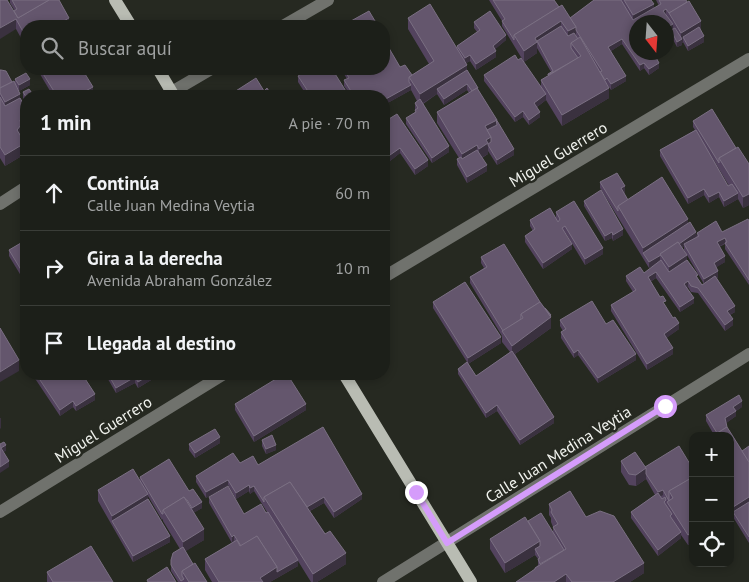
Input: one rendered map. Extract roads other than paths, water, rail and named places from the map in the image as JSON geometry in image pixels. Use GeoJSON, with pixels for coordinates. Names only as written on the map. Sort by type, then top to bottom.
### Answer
{"type":"FeatureCollection","features":[{"type":"Feature","properties":{"kind":"main road"},"geometry":{"type":"LineString","coordinates":[[115,0],[128,20]]}},
{"type":"Feature","properties":{"kind":"main road"},"geometry":{"type":"LineString","coordinates":[[161,75],[168,90]]}},
{"type":"Feature","properties":{"kind":"main road"},"geometry":{"type":"LineString","coordinates":[[348,380],[471,582]]}},
{"type":"Feature","properties":{"kind":"street"},"geometry":{"type":"LineString","coordinates":[[293,20],[328,0]]}},
{"type":"Feature","properties":{"kind":"street","name":"Miguel Guerrero"},"geometry":{"type":"LineString","coordinates":[[390,273],[749,59]]}},
{"type":"Feature","properties":{"kind":"street"},"geometry":{"type":"LineString","coordinates":[[179,90],[202,75]]}},
{"type":"Feature","properties":{"kind":"street"},"geometry":{"type":"LineString","coordinates":[[0,204],[20,191]]}},
{"type":"Feature","properties":{"kind":"street","name":"Calle Juan Medina Veytia"},"geometry":{"type":"LineString","coordinates":[[383,582],[749,354]]}},
{"type":"Feature","properties":{"kind":"street","name":"Miguel Guerrero"},"geometry":{"type":"LineString","coordinates":[[0,512],[214,380]]}}]}
